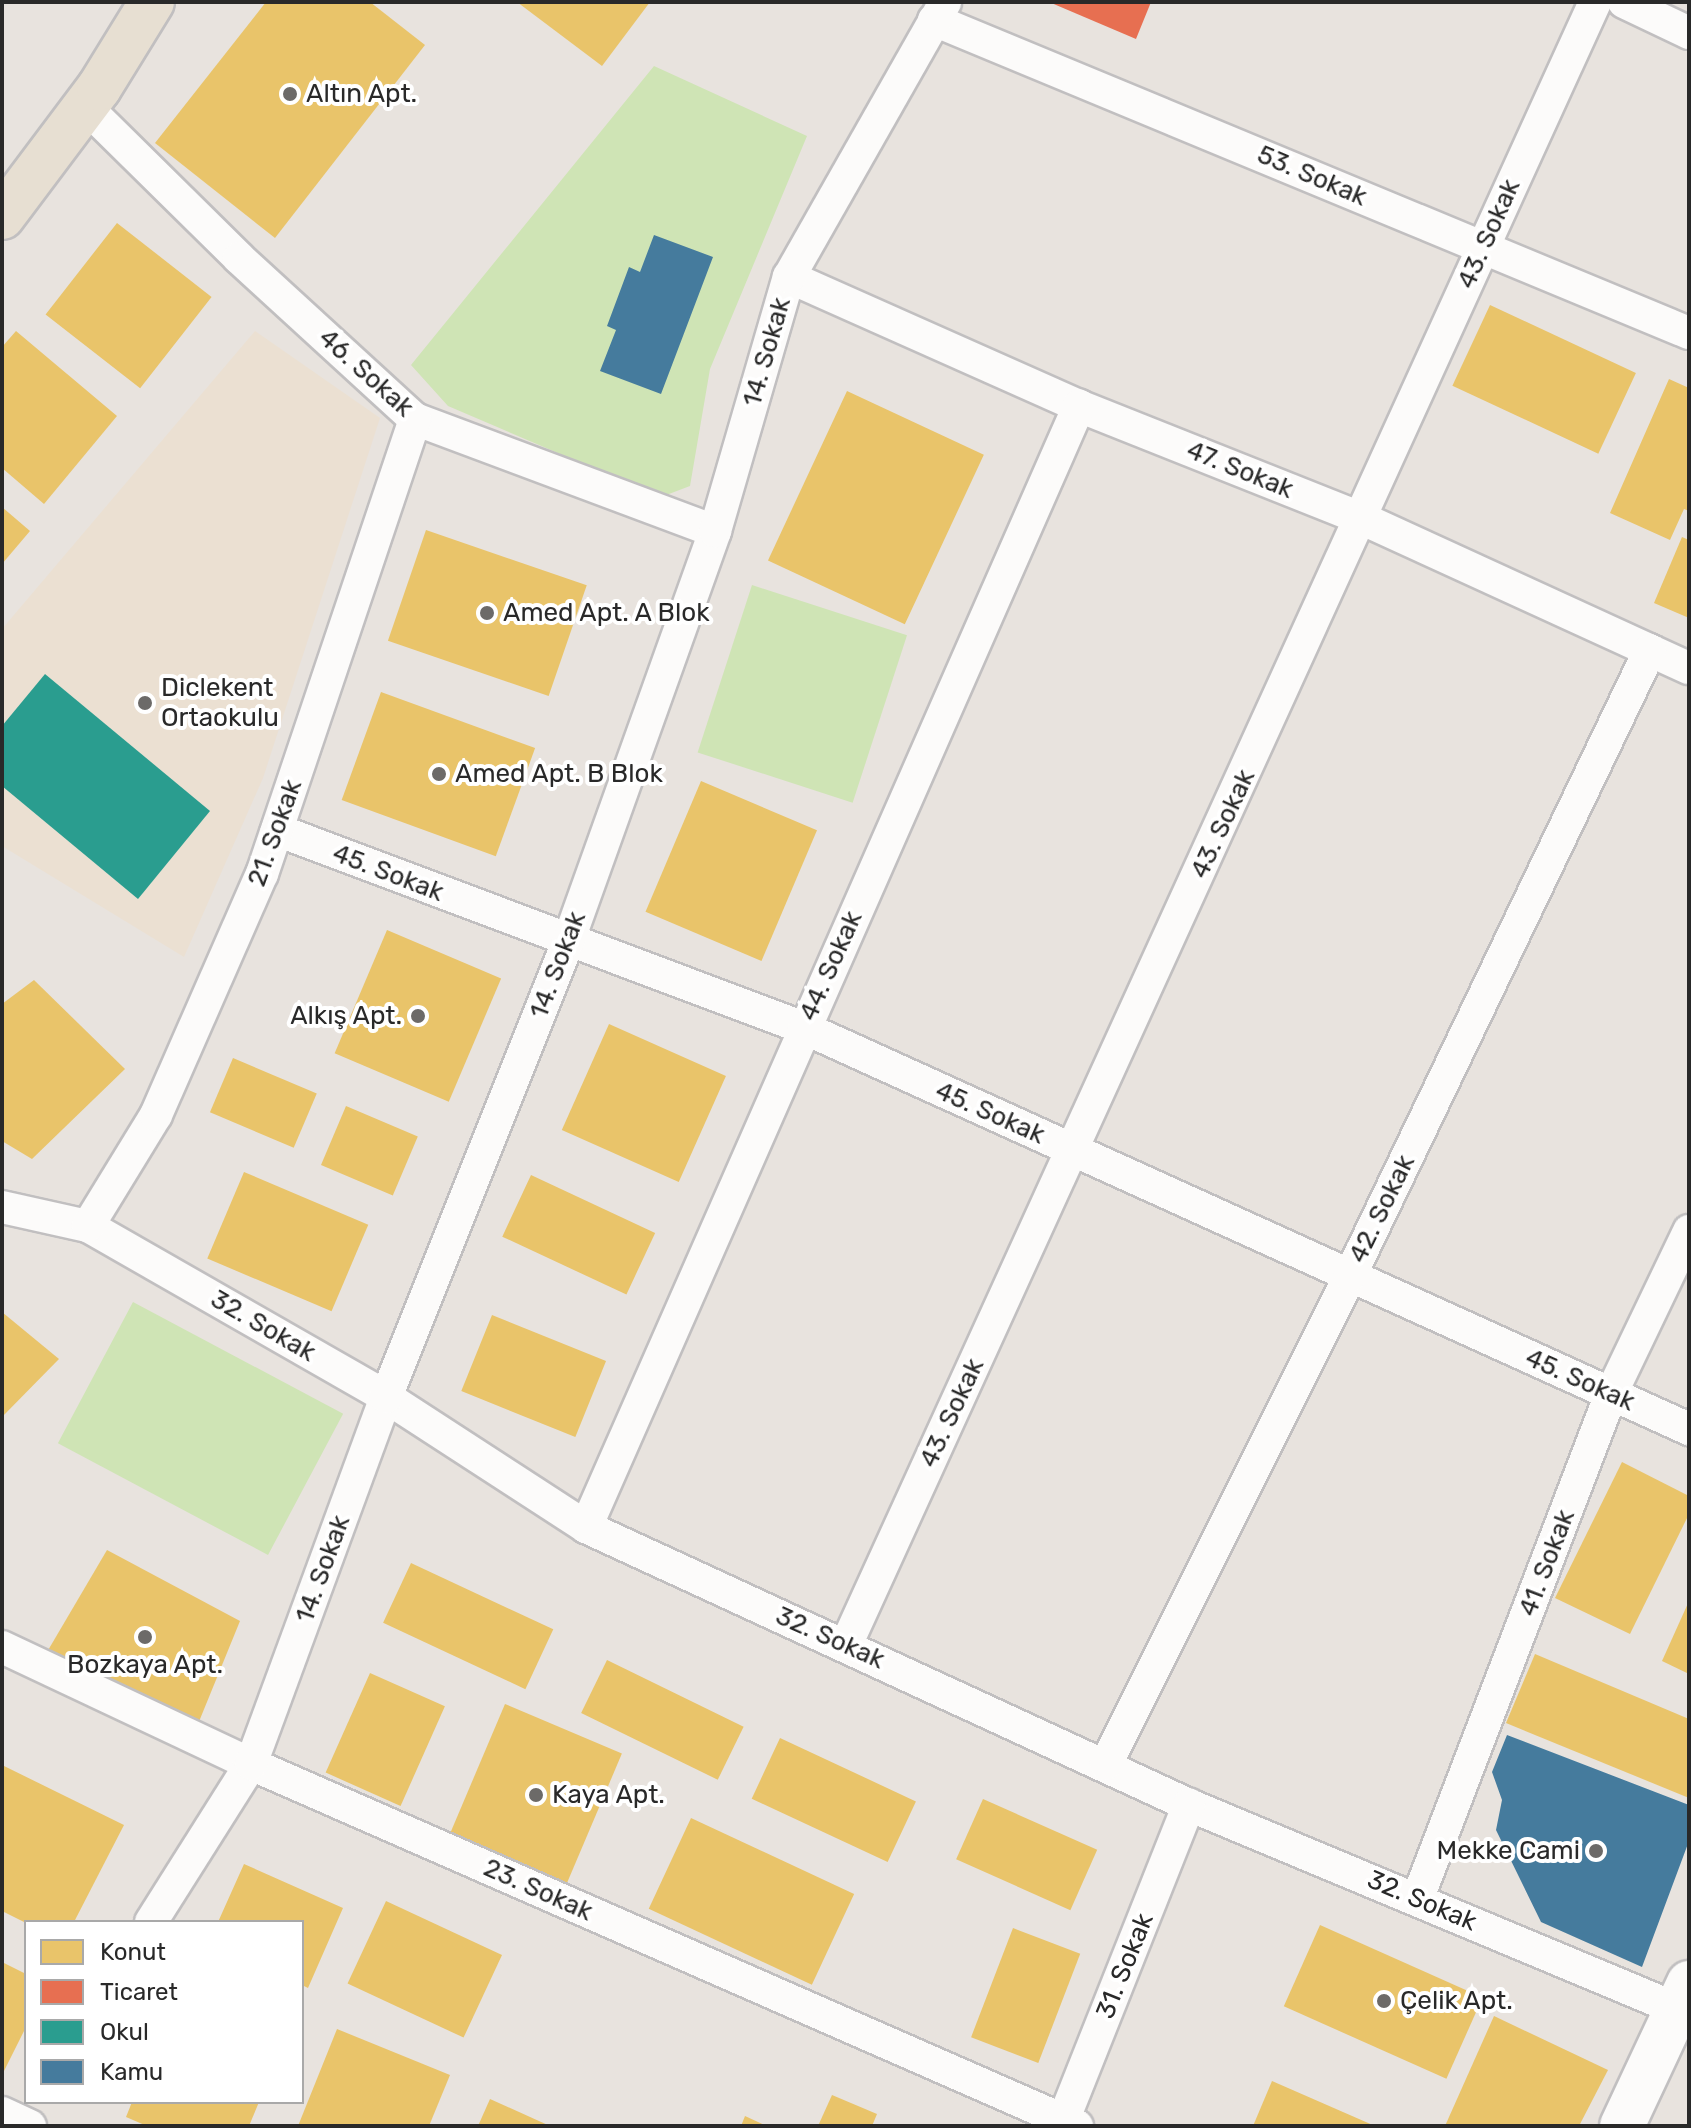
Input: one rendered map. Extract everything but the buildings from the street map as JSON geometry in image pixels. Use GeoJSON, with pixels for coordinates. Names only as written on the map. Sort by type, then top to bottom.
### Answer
{"type":"FeatureCollection","features":[{"type":"Feature","properties":{"kind":"main road"},"geometry":{"type":"LineString","coordinates":[[2,217],[85,106],[152,2]]}},
{"type":"Feature","properties":{"kind":"street","name":"43. Sokak"},"geometry":{"type":"LineString","coordinates":[[846,1645],[1363,519],[1482,247],[1595,2]]}},
{"type":"Feature","properties":{"kind":"street"},"geometry":{"type":"LineString","coordinates":[[1624,2],[1689,33]]}},
{"type":"Feature","properties":{"kind":"street","name":"53. Sokak"},"geometry":{"type":"LineString","coordinates":[[940,11],[1482,247],[1689,333]]}},
{"type":"Feature","properties":{"kind":"street","name":"14. Sokak"},"geometry":{"type":"LineString","coordinates":[[152,1920],[251,1764],[386,1397],[568,942],[715,531],[789,277],[940,11]]}},
{"type":"Feature","properties":{"kind":"street","name":"46. Sokak"},"geometry":{"type":"LineString","coordinates":[[85,106],[239,258],[415,419],[715,531]]}},
{"type":"Feature","properties":{"kind":"street","name":"47. Sokak"},"geometry":{"type":"LineString","coordinates":[[789,277],[1079,406],[1363,519],[1689,668]]}},
{"type":"Feature","properties":{"kind":"street","name":"44. Sokak"},"geometry":{"type":"LineString","coordinates":[[586,1527],[1079,406]]}},
{"type":"Feature","properties":{"kind":"street","name":"21. Sokak"},"geometry":{"type":"LineString","coordinates":[[88,1226],[156,1115],[262,874],[415,419]]}},
{"type":"Feature","properties":{"kind":"street","name":"42. Sokak"},"geometry":{"type":"LineString","coordinates":[[1106,1764],[1350,1276],[1650,650]]}},
{"type":"Feature","properties":{"kind":"street","name":"45. Sokak"},"geometry":{"type":"LineString","coordinates":[[277,830],[568,942],[804,1028],[1689,1429]]}},
{"type":"Feature","properties":{"kind":"street","name":"32. Sokak"},"geometry":{"type":"LineString","coordinates":[[2,1207],[88,1226],[386,1397],[586,1527],[1106,1764],[1189,1805],[1417,1900],[1685,2002]]}},
{"type":"Feature","properties":{"kind":"street","name":"41. Sokak"},"geometry":{"type":"LineString","coordinates":[[1417,1900],[1611,1394],[1689,1231]]}},
{"type":"Feature","properties":{"kind":"street","name":"23. Sokak"},"geometry":{"type":"LineString","coordinates":[[2,1647],[251,1764],[1067,2124]]}},
{"type":"Feature","properties":{"kind":"street","name":"31. Sokak"},"geometry":{"type":"LineString","coordinates":[[1067,2124],[1189,1805]]}},
{"type":"Feature","properties":{"kind":"street"},"geometry":{"type":"LineString","coordinates":[[1622,2126],[1685,2002]]}},
{"type":"Feature","properties":{"kind":"shaded area","name":"Diclekent Ortaokulu"},"geometry":{"type":"Polygon","coordinates":[[[255,331],[380,418],[263,778],[184,957],[2,846],[2,629],[255,331]]]}},
{"type":"Feature","properties":{"kind":"green space"},"geometry":{"type":"Polygon","coordinates":[[[654,66],[807,136],[710,369],[690,486],[661,497],[448,406],[411,365],[654,66]]]}},
{"type":"Feature","properties":{"kind":"green space"},"geometry":{"type":"Polygon","coordinates":[[[752,585],[907,635],[853,803],[698,752],[752,585]]]}},
{"type":"Feature","properties":{"kind":"green space"},"geometry":{"type":"Polygon","coordinates":[[[133,1302],[343,1414],[268,1555],[58,1443],[133,1302]]]}},
{"type":"Feature","properties":{"kind":"place","name":"Altın Apt."},"geometry":{"type":"Point","coordinates":[290,94]}},
{"type":"Feature","properties":{"kind":"place","name":"Amed Apt. A Blok"},"geometry":{"type":"Point","coordinates":[487,613]}},
{"type":"Feature","properties":{"kind":"place","name":"Diclekent Ortaokulu"},"geometry":{"type":"Point","coordinates":[145,703]}},
{"type":"Feature","properties":{"kind":"place","name":"Amed Apt. B Blok"},"geometry":{"type":"Point","coordinates":[439,774]}},
{"type":"Feature","properties":{"kind":"place","name":"Alkış Apt."},"geometry":{"type":"Point","coordinates":[418,1016]}},
{"type":"Feature","properties":{"kind":"place","name":"Bozkaya Apt."},"geometry":{"type":"Point","coordinates":[145,1637]}},
{"type":"Feature","properties":{"kind":"place","name":"Kaya Apt."},"geometry":{"type":"Point","coordinates":[536,1795]}},
{"type":"Feature","properties":{"kind":"place","name":"Mekke Cami"},"geometry":{"type":"Point","coordinates":[1596,1851]}},
{"type":"Feature","properties":{"kind":"place","name":"Çelik Apt."},"geometry":{"type":"Point","coordinates":[1384,2001]}}]}
